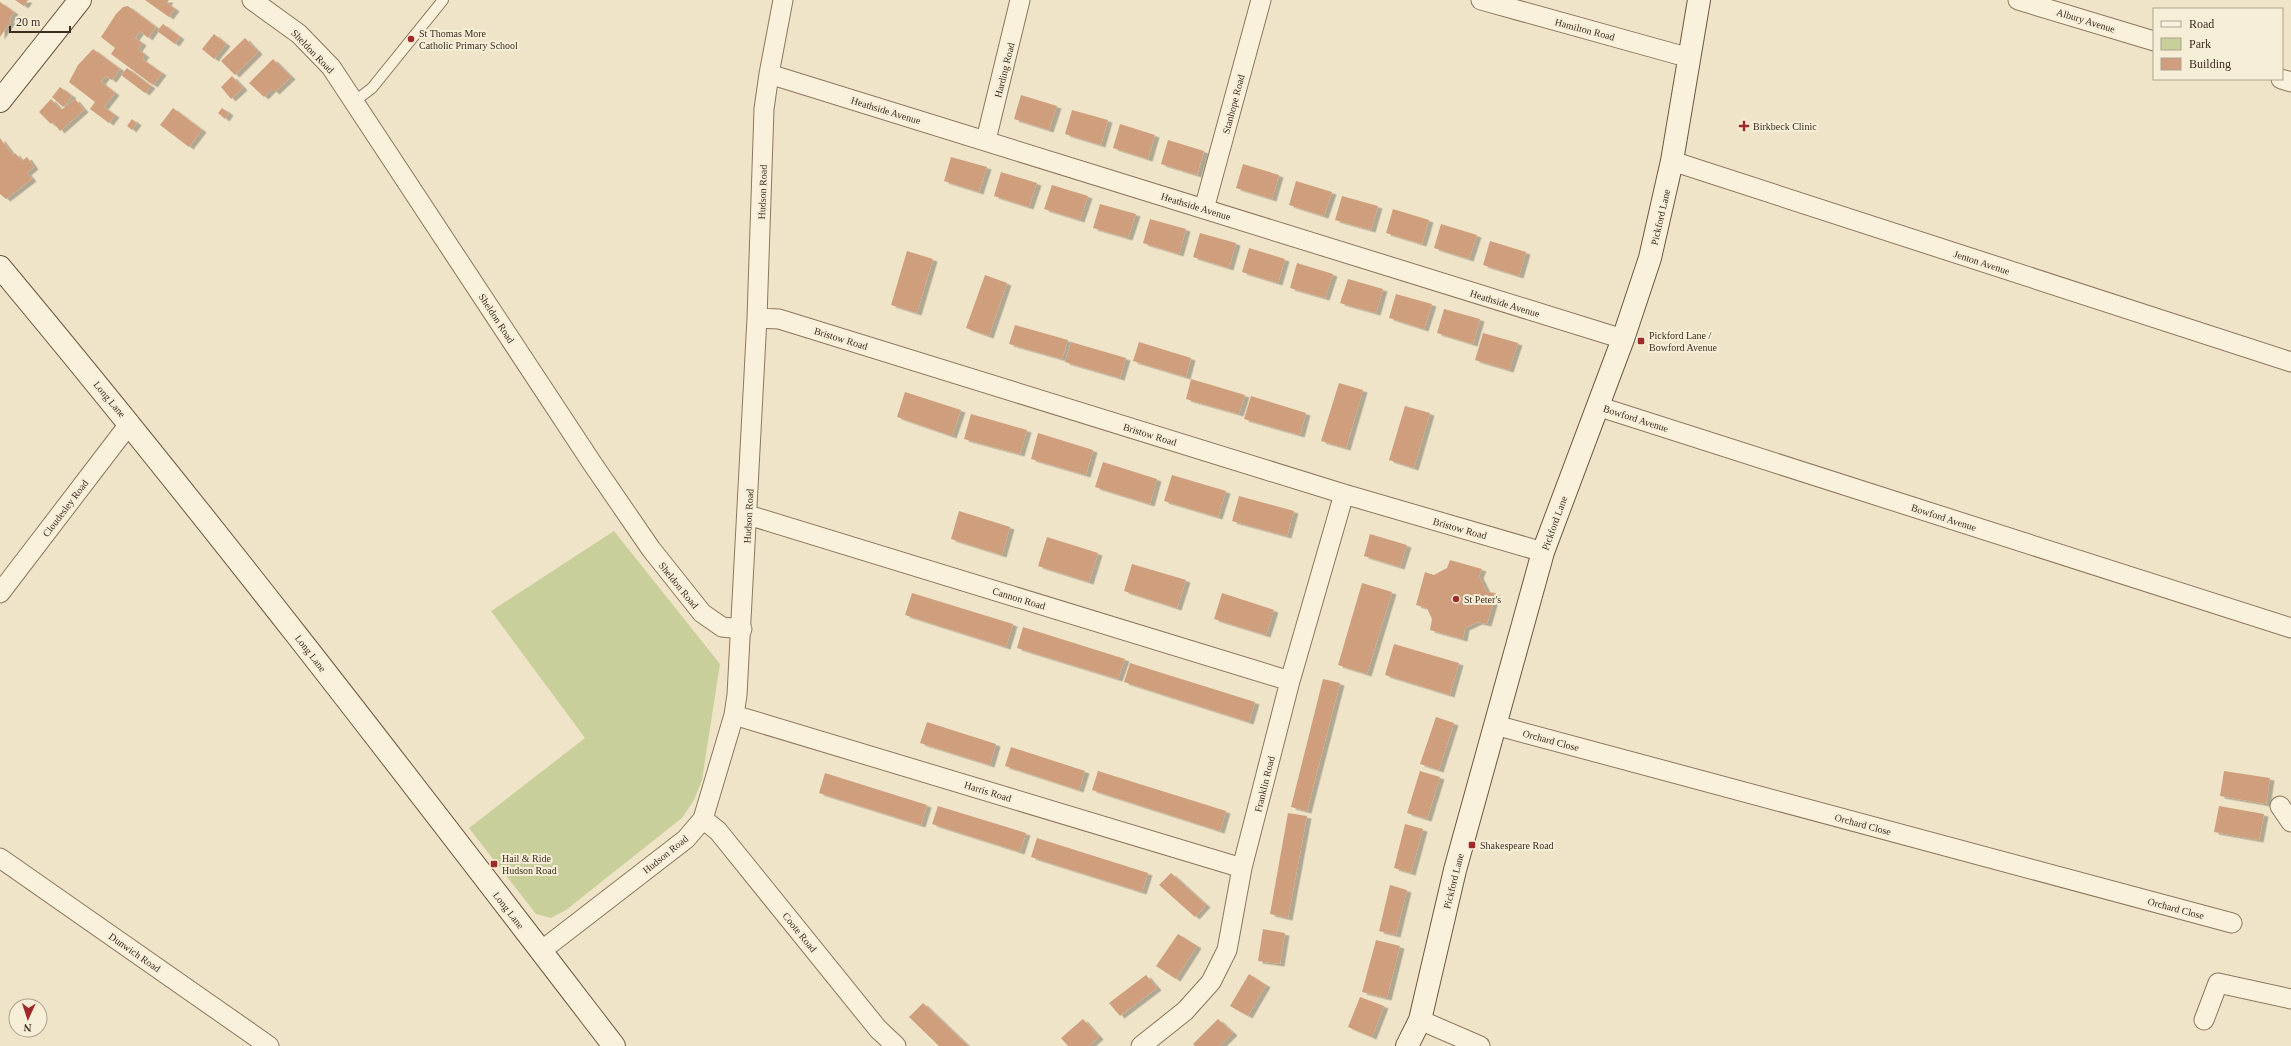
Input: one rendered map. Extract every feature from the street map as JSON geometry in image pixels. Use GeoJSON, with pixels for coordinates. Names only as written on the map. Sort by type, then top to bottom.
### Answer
{"type":"FeatureCollection","features":[{"type":"Feature","properties":{"kind":"street"},"geometry":{"type":"LineString","coordinates":[[0,101],[80,0]]}},
{"type":"Feature","properties":{"kind":"street","name":"Sheldon Road"},"geometry":{"type":"LineString","coordinates":[[252,0],[299,34],[331,67],[355,101],[592,463],[651,549],[702,613],[722,627],[742,629]]}},
{"type":"Feature","properties":{"kind":"street","name":"Hudson Road"},"geometry":{"type":"LineString","coordinates":[[541,951],[686,839],[703,819],[734,715],[742,629],[758,318],[764,109],[783,0]]}},
{"type":"Feature","properties":{"kind":"street","name":"Harding Road"},"geometry":{"type":"LineString","coordinates":[[986,140],[1020,0]]}},
{"type":"Feature","properties":{"kind":"street","name":"Stanhope Road"},"geometry":{"type":"LineString","coordinates":[[1204,209],[1261,0]]}},
{"type":"Feature","properties":{"kind":"street","name":"Hamilton Road"},"geometry":{"type":"LineString","coordinates":[[1481,0],[1690,58]]}},
{"type":"Feature","properties":{"kind":"street","name":"Pickford Lane"},"geometry":{"type":"LineString","coordinates":[[1407,1046],[1420,1020],[1455,870],[1543,552],[1623,339],[1650,258],[1672,161],[1699,0]]}},
{"type":"Feature","properties":{"kind":"street","name":"Albury Avenue"},"geometry":{"type":"LineString","coordinates":[[2018,0],[2153,41]]}},
{"type":"Feature","properties":{"kind":"street","name":"Heathside Avenue"},"geometry":{"type":"LineString","coordinates":[[769,74],[986,140],[1623,339]]}},
{"type":"Feature","properties":{"kind":"street","name":"Jenton Avenue"},"geometry":{"type":"LineString","coordinates":[[1672,161],[2291,362]]}},
{"type":"Feature","properties":{"kind":"street","name":"Long Lane"},"geometry":{"type":"LineString","coordinates":[[0,267],[130,423],[324,670],[614,1046]]}},
{"type":"Feature","properties":{"kind":"street","name":"Bristow Road"},"geometry":{"type":"LineString","coordinates":[[758,318],[779,319],[1344,494],[1543,552]]}},
{"type":"Feature","properties":{"kind":"street","name":"Bowford Avenue"},"geometry":{"type":"LineString","coordinates":[[1597,406],[2291,628]]}},
{"type":"Feature","properties":{"kind":"street","name":"Cloudesley Road"},"geometry":{"type":"LineString","coordinates":[[0,593],[130,423]]}},
{"type":"Feature","properties":{"kind":"street","name":"Franklin Road"},"geometry":{"type":"LineString","coordinates":[[1141,1046],[1185,1011],[1211,982],[1227,950],[1242,868],[1290,681],[1344,494]]}},
{"type":"Feature","properties":{"kind":"street","name":"Cannon Road"},"geometry":{"type":"LineString","coordinates":[[748,515],[1290,681]]}},
{"type":"Feature","properties":{"kind":"street","name":"Harris Road"},"geometry":{"type":"LineString","coordinates":[[734,715],[1242,868]]}},
{"type":"Feature","properties":{"kind":"street","name":"Orchard Close"},"geometry":{"type":"LineString","coordinates":[[1495,725],[2232,923]]}},
{"type":"Feature","properties":{"kind":"street"},"geometry":{"type":"LineString","coordinates":[[2280,806],[2291,822]]}},
{"type":"Feature","properties":{"kind":"street","name":"Coote Road"},"geometry":{"type":"LineString","coordinates":[[703,819],[718,831],[878,1029],[896,1046]]}},
{"type":"Feature","properties":{"kind":"street","name":"Dunwich Road"},"geometry":{"type":"LineString","coordinates":[[0,858],[269,1046]]}},
{"type":"Feature","properties":{"kind":"street"},"geometry":{"type":"LineString","coordinates":[[2204,1020],[2218,983],[2291,999]]}},
{"type":"Feature","properties":{"kind":"street"},"geometry":{"type":"LineString","coordinates":[[1420,1020],[1480,1046]]}},
{"type":"Feature","properties":{"kind":"lane"},"geometry":{"type":"LineString","coordinates":[[355,101],[372,88],[443,0]]}},
{"type":"Feature","properties":{"kind":"green space"},"geometry":{"type":"Polygon","coordinates":[[[614,531],[720,664],[702,780],[694,800],[682,818],[566,910],[551,918],[536,914],[469,828],[585,738],[491,611],[614,531]]]}},
{"type":"Feature","properties":{"kind":"building"},"geometry":{"type":"Polygon","coordinates":[[[15,0],[28,0],[24,6],[15,0]]]}},
{"type":"Feature","properties":{"kind":"building"},"geometry":{"type":"Polygon","coordinates":[[[145,0],[169,0],[167,3],[175,9],[169,17],[145,0]]]}},
{"type":"Feature","properties":{"kind":"building"},"geometry":{"type":"Polygon","coordinates":[[[0,2],[14,12],[9,20],[11,21],[0,37],[0,2]]]}},
{"type":"Feature","properties":{"kind":"building"},"geometry":{"type":"Polygon","coordinates":[[[128,6],[156,27],[148,38],[140,31],[135,38],[142,43],[138,49],[145,55],[142,59],[162,73],[153,85],[111,54],[115,48],[101,37],[116,14],[123,7],[128,6]]]}},
{"type":"Feature","properties":{"kind":"building"},"geometry":{"type":"Polygon","coordinates":[[[163,24],[180,37],[175,44],[157,31],[163,24]]]}},
{"type":"Feature","properties":{"kind":"building"},"geometry":{"type":"Polygon","coordinates":[[[214,34],[226,44],[214,59],[202,49],[214,34]]]}},
{"type":"Feature","properties":{"kind":"building"},"geometry":{"type":"Polygon","coordinates":[[[245,38],[258,52],[235,75],[221,61],[245,38]]]}},
{"type":"Feature","properties":{"kind":"building"},"geometry":{"type":"Polygon","coordinates":[[[93,49],[120,69],[112,80],[106,76],[101,82],[115,93],[104,107],[115,115],[109,123],[90,109],[95,102],[69,82],[78,65],[93,49]]]}},
{"type":"Feature","properties":{"kind":"building"},"geometry":{"type":"Polygon","coordinates":[[[273,59],[291,77],[275,92],[272,89],[264,97],[249,83],[273,59]]]}},
{"type":"Feature","properties":{"kind":"building"},"geometry":{"type":"Polygon","coordinates":[[[127,68],[151,86],[145,93],[121,75],[127,68]]]}},
{"type":"Feature","properties":{"kind":"building"},"geometry":{"type":"Polygon","coordinates":[[[232,76],[243,88],[231,99],[221,87],[232,76]]]}},
{"type":"Feature","properties":{"kind":"building"},"geometry":{"type":"Polygon","coordinates":[[[60,87],[72,96],[63,107],[52,97],[60,87]]]}},
{"type":"Feature","properties":{"kind":"building"},"geometry":{"type":"Polygon","coordinates":[[[1021,95],[1057,106],[1049,130],[1014,119],[1021,95]]]}},
{"type":"Feature","properties":{"kind":"building"},"geometry":{"type":"Polygon","coordinates":[[[51,99],[61,110],[75,99],[84,110],[60,131],[53,122],[51,124],[39,112],[51,99]]]}},
{"type":"Feature","properties":{"kind":"building"},"geometry":{"type":"Polygon","coordinates":[[[173,108],[202,130],[189,147],[160,125],[173,108]]]}},
{"type":"Feature","properties":{"kind":"building"},"geometry":{"type":"Polygon","coordinates":[[[222,108],[229,113],[225,119],[218,113],[222,108]]]}},
{"type":"Feature","properties":{"kind":"building"},"geometry":{"type":"Polygon","coordinates":[[[1072,110],[1108,120],[1101,145],[1065,134],[1072,110]]]}},
{"type":"Feature","properties":{"kind":"building"},"geometry":{"type":"Polygon","coordinates":[[[132,119],[137,123],[132,130],[127,126],[132,119]]]}},
{"type":"Feature","properties":{"kind":"building"},"geometry":{"type":"Polygon","coordinates":[[[1120,124],[1155,135],[1148,159],[1113,148],[1120,124]]]}},
{"type":"Feature","properties":{"kind":"building"},"geometry":{"type":"Polygon","coordinates":[[[0,138],[13,155],[15,153],[22,161],[27,157],[34,167],[27,173],[32,179],[6,199],[0,194],[0,138]]]}},
{"type":"Feature","properties":{"kind":"building"},"geometry":{"type":"Polygon","coordinates":[[[1168,140],[1204,151],[1197,175],[1161,164],[1168,140]]]}},
{"type":"Feature","properties":{"kind":"building"},"geometry":{"type":"Polygon","coordinates":[[[951,157],[987,167],[979,192],[944,181],[951,157]]]}},
{"type":"Feature","properties":{"kind":"building"},"geometry":{"type":"Polygon","coordinates":[[[1243,164],[1279,175],[1272,199],[1236,188],[1243,164]]]}},
{"type":"Feature","properties":{"kind":"building"},"geometry":{"type":"Polygon","coordinates":[[[1001,172],[1037,183],[1029,207],[994,196],[1001,172]]]}},
{"type":"Feature","properties":{"kind":"building"},"geometry":{"type":"Polygon","coordinates":[[[1296,181],[1332,192],[1324,216],[1289,205],[1296,181]]]}},
{"type":"Feature","properties":{"kind":"building"},"geometry":{"type":"Polygon","coordinates":[[[1052,185],[1088,196],[1080,220],[1044,209],[1052,185]]]}},
{"type":"Feature","properties":{"kind":"building"},"geometry":{"type":"Polygon","coordinates":[[[1342,196],[1378,206],[1371,230],[1335,220],[1342,196]]]}},
{"type":"Feature","properties":{"kind":"building"},"geometry":{"type":"Polygon","coordinates":[[[1100,204],[1136,214],[1128,238],[1093,228],[1100,204]]]}},
{"type":"Feature","properties":{"kind":"building"},"geometry":{"type":"Polygon","coordinates":[[[1393,209],[1429,220],[1422,244],[1386,233],[1393,209]]]}},
{"type":"Feature","properties":{"kind":"building"},"geometry":{"type":"Polygon","coordinates":[[[1150,219],[1186,229],[1179,254],[1143,243],[1150,219]]]}},
{"type":"Feature","properties":{"kind":"building"},"geometry":{"type":"Polygon","coordinates":[[[1441,224],[1477,235],[1469,259],[1434,248],[1441,224]]]}},
{"type":"Feature","properties":{"kind":"building"},"geometry":{"type":"Polygon","coordinates":[[[1200,233],[1236,243],[1229,268],[1193,257],[1200,233]]]}},
{"type":"Feature","properties":{"kind":"building"},"geometry":{"type":"Polygon","coordinates":[[[1490,241],[1526,252],[1519,276],[1483,265],[1490,241]]]}},
{"type":"Feature","properties":{"kind":"building"},"geometry":{"type":"Polygon","coordinates":[[[1249,248],[1285,259],[1278,283],[1242,272],[1249,248]]]}},
{"type":"Feature","properties":{"kind":"building"},"geometry":{"type":"Polygon","coordinates":[[[907,251],[933,259],[917,313],[891,305],[907,251]]]}},
{"type":"Feature","properties":{"kind":"building"},"geometry":{"type":"Polygon","coordinates":[[[1297,263],[1333,274],[1325,298],[1290,288],[1297,263]]]}},
{"type":"Feature","properties":{"kind":"building"},"geometry":{"type":"Polygon","coordinates":[[[985,275],[1007,283],[989,336],[966,328],[985,275]]]}},
{"type":"Feature","properties":{"kind":"building"},"geometry":{"type":"Polygon","coordinates":[[[1348,279],[1383,289],[1376,313],[1340,303],[1348,279]]]}},
{"type":"Feature","properties":{"kind":"building"},"geometry":{"type":"Polygon","coordinates":[[[1396,294],[1432,304],[1424,329],[1389,318],[1396,294]]]}},
{"type":"Feature","properties":{"kind":"building"},"geometry":{"type":"Polygon","coordinates":[[[1444,309],[1480,319],[1473,344],[1437,333],[1444,309]]]}},
{"type":"Feature","properties":{"kind":"building"},"geometry":{"type":"Polygon","coordinates":[[[1015,325],[1068,340],[1062,359],[1009,344],[1015,325]]]}},
{"type":"Feature","properties":{"kind":"building"},"geometry":{"type":"Polygon","coordinates":[[[1483,333],[1518,343],[1509,370],[1475,360],[1483,333]]]}},
{"type":"Feature","properties":{"kind":"building"},"geometry":{"type":"Polygon","coordinates":[[[1071,342],[1126,358],[1120,378],[1065,362],[1071,342]]]}},
{"type":"Feature","properties":{"kind":"building"},"geometry":{"type":"Polygon","coordinates":[[[1139,342],[1191,358],[1186,377],[1133,361],[1139,342]]]}},
{"type":"Feature","properties":{"kind":"building"},"geometry":{"type":"Polygon","coordinates":[[[1191,379],[1245,395],[1239,414],[1186,399],[1191,379]]]}},
{"type":"Feature","properties":{"kind":"building"},"geometry":{"type":"Polygon","coordinates":[[[1339,383],[1363,390],[1346,448],[1321,441],[1339,383]]]}},
{"type":"Feature","properties":{"kind":"building"},"geometry":{"type":"Polygon","coordinates":[[[905,392],[961,410],[952,436],[897,417],[905,392]]]}},
{"type":"Feature","properties":{"kind":"building"},"geometry":{"type":"Polygon","coordinates":[[[1251,396],[1306,413],[1300,435],[1244,419],[1251,396]]]}},
{"type":"Feature","properties":{"kind":"building"},"geometry":{"type":"Polygon","coordinates":[[[1405,406],[1430,413],[1414,468],[1389,460],[1405,406]]]}},
{"type":"Feature","properties":{"kind":"building"},"geometry":{"type":"Polygon","coordinates":[[[971,414],[1027,430],[1020,454],[964,439],[971,414]]]}},
{"type":"Feature","properties":{"kind":"building"},"geometry":{"type":"Polygon","coordinates":[[[1038,433],[1093,450],[1086,475],[1031,459],[1038,433]]]}},
{"type":"Feature","properties":{"kind":"building"},"geometry":{"type":"Polygon","coordinates":[[[1103,462],[1157,479],[1150,504],[1095,487],[1103,462]]]}},
{"type":"Feature","properties":{"kind":"building"},"geometry":{"type":"Polygon","coordinates":[[[1172,475],[1226,491],[1218,517],[1164,501],[1172,475]]]}},
{"type":"Feature","properties":{"kind":"building"},"geometry":{"type":"Polygon","coordinates":[[[1239,496],[1294,511],[1287,536],[1232,521],[1239,496]]]}},
{"type":"Feature","properties":{"kind":"building"},"geometry":{"type":"Polygon","coordinates":[[[959,511],[1010,527],[1002,555],[951,539],[959,511]]]}},
{"type":"Feature","properties":{"kind":"building"},"geometry":{"type":"Polygon","coordinates":[[[1370,534],[1407,545],[1400,567],[1364,556],[1370,534]]]}},
{"type":"Feature","properties":{"kind":"building"},"geometry":{"type":"Polygon","coordinates":[[[1047,537],[1098,553],[1089,582],[1038,566],[1047,537]]]}},
{"type":"Feature","properties":{"kind":"building","name":"St Peter's"},"geometry":{"type":"Polygon","coordinates":[[[1450,560],[1482,569],[1479,576],[1487,592],[1496,593],[1487,624],[1478,622],[1465,628],[1463,639],[1430,630],[1432,619],[1427,608],[1416,605],[1425,572],[1434,575],[1447,568],[1450,560]]]}},
{"type":"Feature","properties":{"kind":"building"},"geometry":{"type":"Polygon","coordinates":[[[1132,564],[1186,580],[1177,608],[1124,591],[1132,564]]]}},
{"type":"Feature","properties":{"kind":"building"},"geometry":{"type":"Polygon","coordinates":[[[1362,583],[1392,592],[1367,674],[1338,665],[1362,583]]]}},
{"type":"Feature","properties":{"kind":"building"},"geometry":{"type":"Polygon","coordinates":[[[912,593],[1013,624],[1006,647],[905,615],[912,593]]]}},
{"type":"Feature","properties":{"kind":"building"},"geometry":{"type":"Polygon","coordinates":[[[1222,593],[1274,610],[1266,635],[1214,619],[1222,593]]]}},
{"type":"Feature","properties":{"kind":"building"},"geometry":{"type":"Polygon","coordinates":[[[1023,627],[1125,659],[1118,679],[1017,648],[1023,627]]]}},
{"type":"Feature","properties":{"kind":"building"},"geometry":{"type":"Polygon","coordinates":[[[1394,644],[1459,663],[1450,695],[1385,675],[1394,644]]]}},
{"type":"Feature","properties":{"kind":"building"},"geometry":{"type":"Polygon","coordinates":[[[1130,663],[1255,702],[1249,722],[1124,682],[1130,663]]]}},
{"type":"Feature","properties":{"kind":"building"},"geometry":{"type":"Polygon","coordinates":[[[1323,679],[1340,683],[1307,811],[1291,807],[1323,679]]]}},
{"type":"Feature","properties":{"kind":"building"},"geometry":{"type":"Polygon","coordinates":[[[1436,717],[1454,723],[1439,770],[1420,764],[1436,717]]]}},
{"type":"Feature","properties":{"kind":"building"},"geometry":{"type":"Polygon","coordinates":[[[927,722],[996,744],[990,765],[920,743],[927,722]]]}},
{"type":"Feature","properties":{"kind":"building"},"geometry":{"type":"Polygon","coordinates":[[[1011,747],[1085,771],[1079,790],[1005,766],[1011,747]]]}},
{"type":"Feature","properties":{"kind":"building"},"geometry":{"type":"Polygon","coordinates":[[[1098,771],[1226,811],[1220,831],[1092,790],[1098,771]]]}},
{"type":"Feature","properties":{"kind":"building"},"geometry":{"type":"Polygon","coordinates":[[[1420,771],[1440,777],[1427,819],[1407,813],[1420,771]]]}},
{"type":"Feature","properties":{"kind":"building"},"geometry":{"type":"Polygon","coordinates":[[[2224,771],[2270,778],[2266,804],[2220,796],[2224,771]]]}},
{"type":"Feature","properties":{"kind":"building"},"geometry":{"type":"Polygon","coordinates":[[[825,773],[927,805],[921,825],[819,793],[825,773]]]}},
{"type":"Feature","properties":{"kind":"building"},"geometry":{"type":"Polygon","coordinates":[[[938,806],[1026,833],[1020,852],[932,824],[938,806]]]}},
{"type":"Feature","properties":{"kind":"building"},"geometry":{"type":"Polygon","coordinates":[[[2219,806],[2264,814],[2259,840],[2214,832],[2219,806]]]}},
{"type":"Feature","properties":{"kind":"building"},"geometry":{"type":"Polygon","coordinates":[[[1288,813],[1307,816],[1288,918],[1270,914],[1288,813]]]}},
{"type":"Feature","properties":{"kind":"building"},"geometry":{"type":"Polygon","coordinates":[[[1405,824],[1423,829],[1411,873],[1394,868],[1405,824]]]}},
{"type":"Feature","properties":{"kind":"building"},"geometry":{"type":"Polygon","coordinates":[[[1037,838],[1148,873],[1142,892],[1031,857],[1037,838]]]}},
{"type":"Feature","properties":{"kind":"building"},"geometry":{"type":"Polygon","coordinates":[[[1171,873],[1206,905],[1195,917],[1159,885],[1171,873]]]}},
{"type":"Feature","properties":{"kind":"building"},"geometry":{"type":"Polygon","coordinates":[[[1390,885],[1407,890],[1396,935],[1379,931],[1390,885]]]}},
{"type":"Feature","properties":{"kind":"building"},"geometry":{"type":"Polygon","coordinates":[[[1263,929],[1285,933],[1280,964],[1258,961],[1263,929]]]}},
{"type":"Feature","properties":{"kind":"building"},"geometry":{"type":"Polygon","coordinates":[[[1178,934],[1197,946],[1176,979],[1156,966],[1178,934]]]}},
{"type":"Feature","properties":{"kind":"building"},"geometry":{"type":"Polygon","coordinates":[[[1376,940],[1400,946],[1387,998],[1362,992],[1376,940]]]}},
{"type":"Feature","properties":{"kind":"building"},"geometry":{"type":"Polygon","coordinates":[[[1249,974],[1266,985],[1248,1016],[1230,1006],[1249,974]]]}},
{"type":"Feature","properties":{"kind":"building"},"geometry":{"type":"Polygon","coordinates":[[[1146,975],[1157,988],[1120,1016],[1109,1003],[1146,975]]]}},
{"type":"Feature","properties":{"kind":"building"},"geometry":{"type":"Polygon","coordinates":[[[1360,997],[1384,1006],[1372,1037],[1348,1027],[1360,997]]]}},
{"type":"Feature","properties":{"kind":"building"},"geometry":{"type":"Polygon","coordinates":[[[923,1003],[968,1046],[939,1046],[909,1017],[923,1003]]]}},
{"type":"Feature","properties":{"kind":"building"},"geometry":{"type":"Polygon","coordinates":[[[1083,1019],[1099,1037],[1089,1046],[1068,1046],[1061,1038],[1083,1019]]]}},
{"type":"Feature","properties":{"kind":"building"},"geometry":{"type":"Polygon","coordinates":[[[1218,1019],[1233,1033],[1220,1046],[1195,1046],[1193,1044],[1218,1019]]]}},
{"type":"Feature","properties":{"kind":"place","name":"St Thomas More Catholic Primary School"},"geometry":{"type":"Point","coordinates":[411,39]}},
{"type":"Feature","properties":{"kind":"place","name":"Birkbeck Clinic"},"geometry":{"type":"Point","coordinates":[1744,126]}},
{"type":"Feature","properties":{"kind":"place","name":"Pickford Lane / Bowford Avenue"},"geometry":{"type":"Point","coordinates":[1641,341]}},
{"type":"Feature","properties":{"kind":"place","name":"St Peter's"},"geometry":{"type":"Point","coordinates":[1456,599]}},
{"type":"Feature","properties":{"kind":"place","name":"Shakespeare Road"},"geometry":{"type":"Point","coordinates":[1472,845]}},
{"type":"Feature","properties":{"kind":"place","name":"Hail & Ride Hudson Road"},"geometry":{"type":"Point","coordinates":[494,864]}}]}
